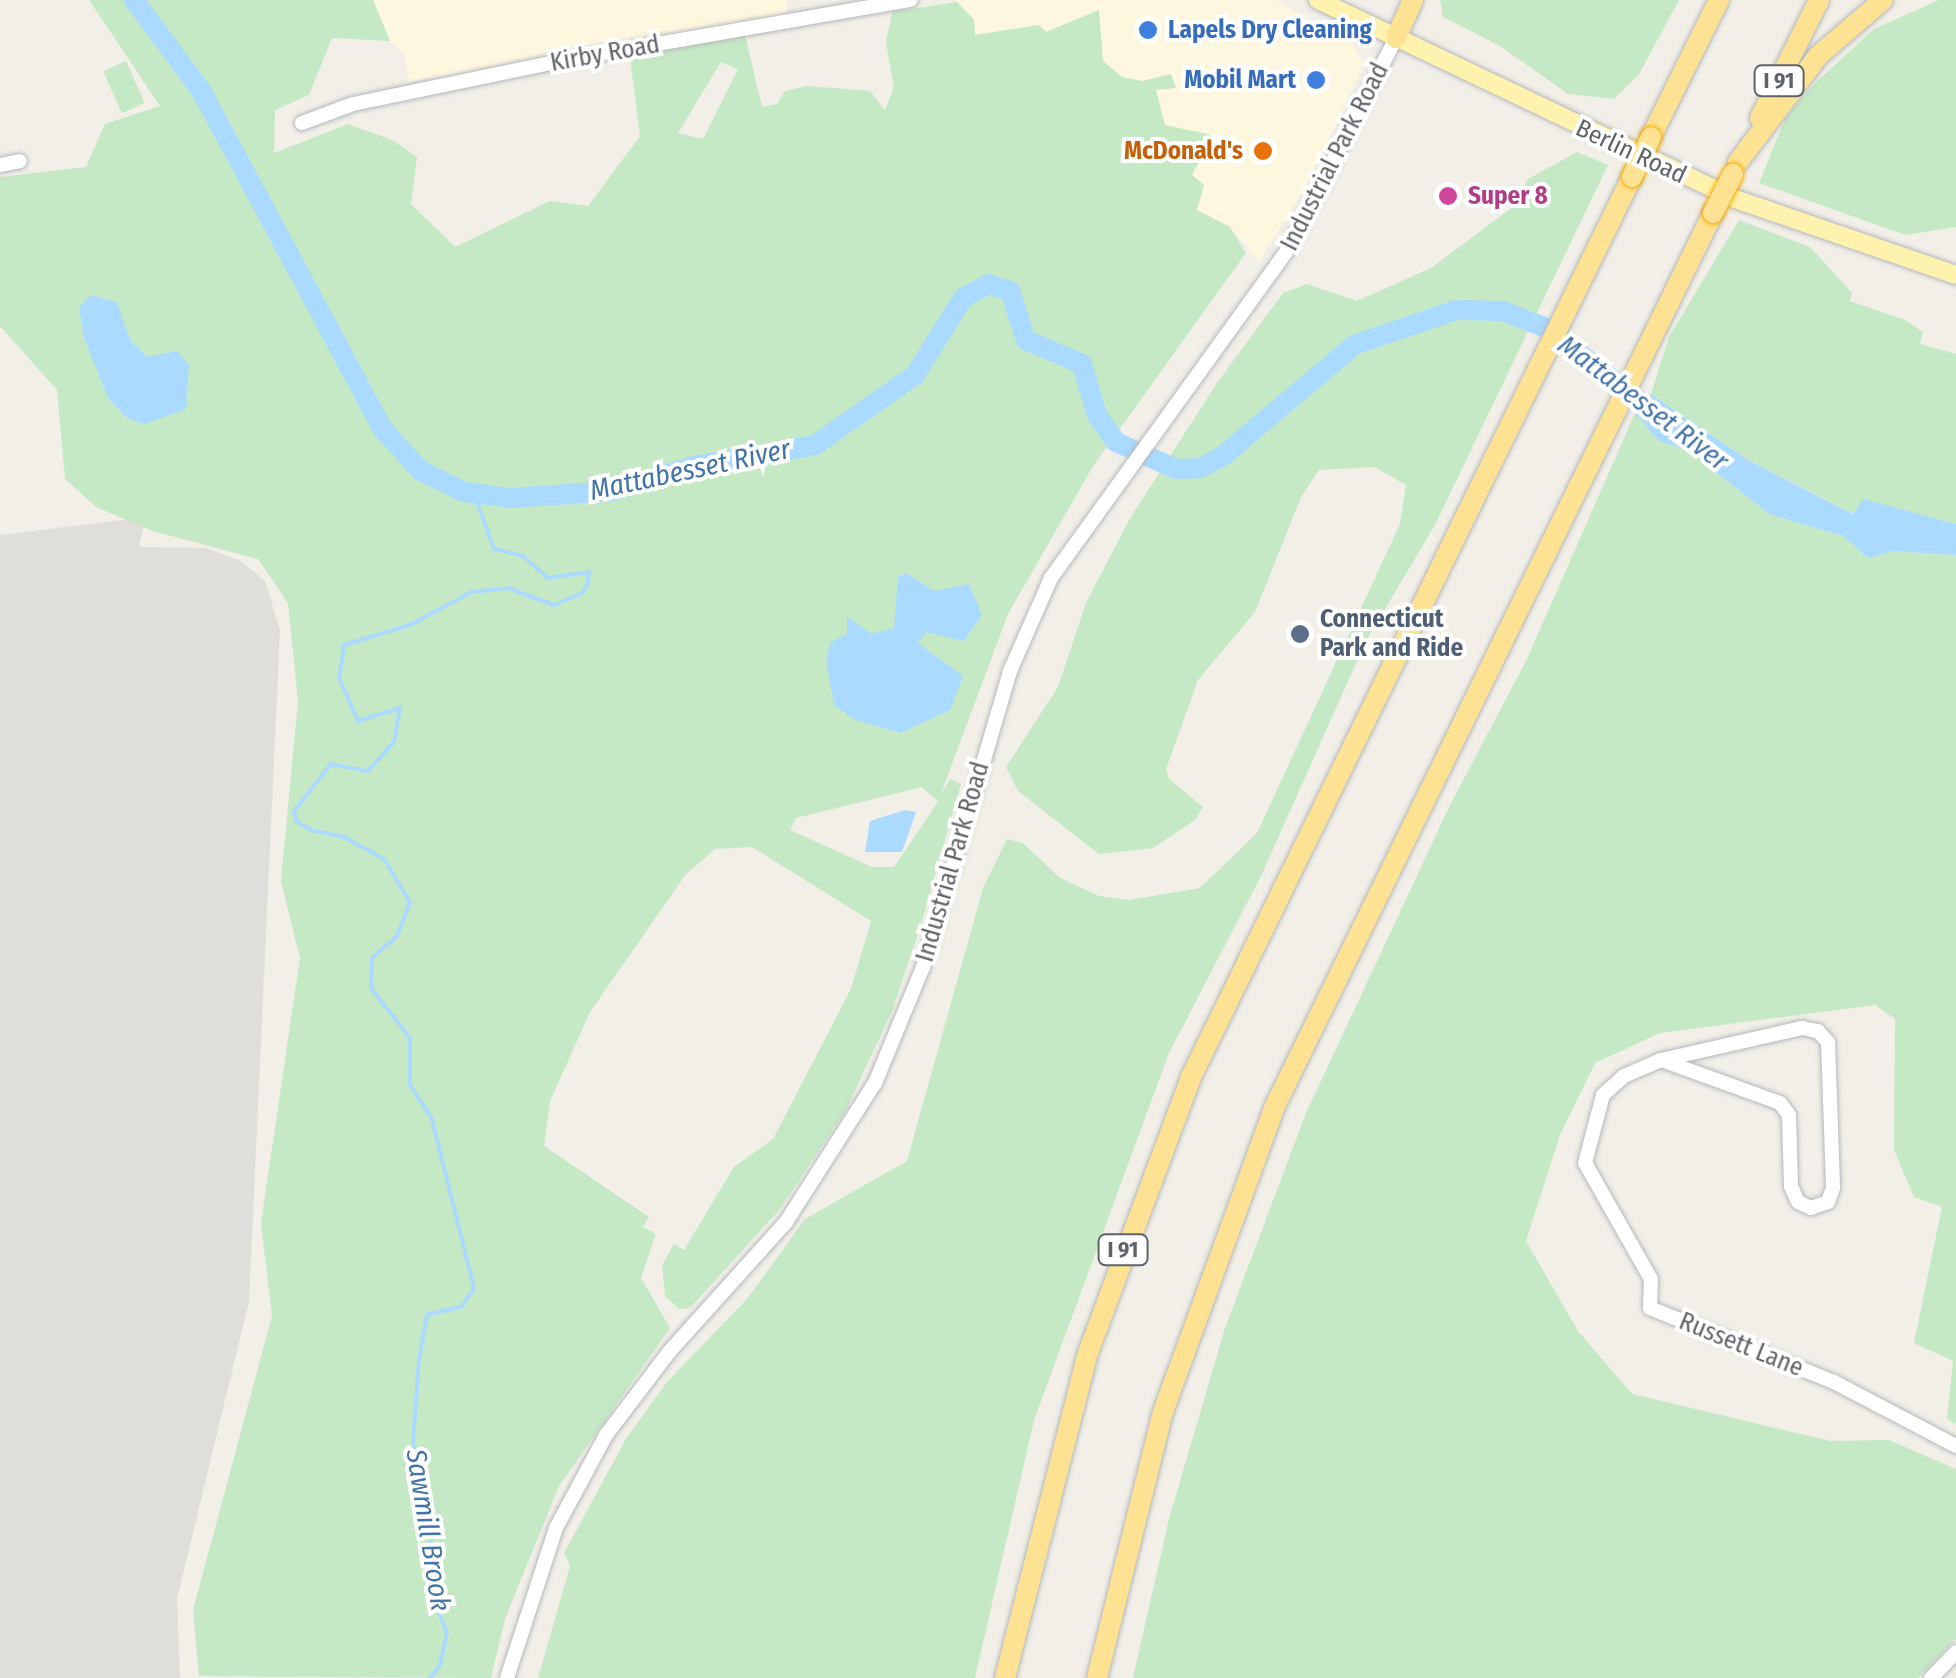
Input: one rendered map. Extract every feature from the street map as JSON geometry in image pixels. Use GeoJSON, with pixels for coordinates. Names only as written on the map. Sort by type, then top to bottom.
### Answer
{"type":"FeatureCollection","features":[{"type":"Feature","properties":{"kind":"highway"},"geometry":{"type":"LineString","coordinates":[[1396,38],[1413,0]]}},
{"type":"Feature","properties":{"kind":"highway"},"geometry":{"type":"LineString","coordinates":[[1692,54],[1710,0]]}},
{"type":"Feature","properties":{"kind":"highway","name":"I 91"},"geometry":{"type":"LineString","coordinates":[[1005,1678],[1076,1394],[1168,1132],[1258,928],[1719,0]]}},
{"type":"Feature","properties":{"kind":"highway","name":"I 91"},"geometry":{"type":"LineString","coordinates":[[1096,1678],[1163,1412],[1256,1149],[1339,966],[1819,0]]}},
{"type":"Feature","properties":{"kind":"highway"},"geometry":{"type":"LineString","coordinates":[[1735,168],[1819,55],[1882,0]]}},
{"type":"Feature","properties":{"kind":"main road","name":"Berlin Road"},"geometry":{"type":"LineString","coordinates":[[1318,0],[1748,204],[1956,275]]}},
{"type":"Feature","properties":{"kind":"street","name":"Kirby Road"},"geometry":{"type":"LineString","coordinates":[[302,123],[352,104],[560,61],[911,0]]}},
{"type":"Feature","properties":{"kind":"street","name":"Industrial Park Road"},"geometry":{"type":"LineString","coordinates":[[507,1678],[556,1528],[606,1435],[669,1352],[786,1222],[875,1083],[923,967],[1014,658],[1058,567],[1114,482],[1303,226],[1396,38]]}},
{"type":"Feature","properties":{"kind":"street"},"geometry":{"type":"LineString","coordinates":[[0,165],[20,161]]}},
{"type":"Feature","properties":{"kind":"street","name":"Russett Lane"},"geometry":{"type":"LineString","coordinates":[[1661,1060],[1780,1103],[1789,1116],[1791,1186],[1798,1202],[1811,1208],[1828,1202],[1833,1188],[1828,1042],[1818,1031],[1802,1028],[1661,1060],[1624,1076],[1603,1096],[1585,1163],[1650,1279],[1650,1308],[1834,1382],[1956,1446]]}},
{"type":"Feature","properties":{"kind":"street"},"geometry":{"type":"LineString","coordinates":[[1931,1678],[1956,1652]]}},
{"type":"Feature","properties":{"kind":"shaded area"},"geometry":{"type":"Polygon","coordinates":[[[373,0],[786,0],[787,15],[408,82],[405,54],[390,41],[373,0]]]}},
{"type":"Feature","properties":{"kind":"shaded area"},"geometry":{"type":"Polygon","coordinates":[[[956,0],[1275,0],[1352,43],[1364,64],[1305,188],[1259,261],[1230,227],[1197,210],[1191,175],[1165,125],[1156,89],[1171,74],[1142,81],[1122,77],[1103,61],[1098,11],[1046,32],[1039,25],[975,35],[974,20],[956,0]]]}},
{"type":"Feature","properties":{"kind":"shaded area"},"geometry":{"type":"Polygon","coordinates":[[[146,517],[139,547],[206,548],[241,561],[265,581],[280,630],[249,1301],[177,1599],[180,1678],[0,1678],[0,535],[146,517]]]}},
{"type":"Feature","properties":{"kind":"green space"},"geometry":{"type":"Polygon","coordinates":[[[89,0],[373,0],[390,41],[332,38],[309,95],[275,110],[274,153],[348,124],[392,140],[417,157],[411,204],[455,247],[550,201],[588,206],[640,136],[630,57],[745,35],[762,107],[777,104],[785,91],[807,86],[870,91],[885,110],[894,88],[886,42],[892,12],[957,2],[974,20],[975,35],[1039,25],[1046,32],[1099,10],[1103,61],[1122,77],[1142,81],[1171,74],[1176,88],[1156,90],[1165,125],[1213,135],[1192,175],[1204,185],[1197,210],[1230,227],[1246,253],[1093,466],[1008,614],[940,796],[950,779],[961,784],[920,928],[892,1011],[845,1112],[780,1209],[690,1308],[679,1309],[665,1296],[662,1265],[674,1244],[684,1250],[734,1167],[773,1139],[851,989],[871,921],[752,847],[715,849],[686,874],[590,1012],[550,1101],[544,1146],[649,1217],[643,1227],[656,1234],[641,1278],[670,1328],[559,1486],[505,1619],[491,1678],[199,1676],[193,1610],[272,1316],[261,1223],[300,958],[281,881],[298,701],[288,603],[258,559],[153,531],[96,507],[65,479],[57,390],[0,326],[0,177],[86,167],[105,124],[160,106],[89,0]],[[721,62],[678,133],[703,139],[738,69],[721,62]],[[922,787],[796,818],[790,830],[872,867],[894,867],[938,802],[922,787]]]}},
{"type":"Feature","properties":{"kind":"green space"},"geometry":{"type":"Polygon","coordinates":[[[1440,0],[1679,0],[1639,74],[1614,99],[1568,94],[1500,46],[1443,17],[1440,0]]]}},
{"type":"Feature","properties":{"kind":"green space"},"geometry":{"type":"Polygon","coordinates":[[[1939,0],[1956,0],[1956,227],[1905,235],[1759,183],[1785,119],[1812,86],[1874,29],[1939,0]]]}},
{"type":"Feature","properties":{"kind":"green space"},"geometry":{"type":"Polygon","coordinates":[[[126,61],[145,103],[122,113],[103,71],[126,61]]]}},
{"type":"Feature","properties":{"kind":"green space"},"geometry":{"type":"Polygon","coordinates":[[[1577,152],[1608,165],[1435,525],[1366,641],[1261,876],[1169,1053],[1034,1420],[975,1678],[538,1678],[570,1566],[564,1553],[626,1439],[667,1382],[747,1299],[805,1219],[907,1161],[983,888],[1007,839],[1023,843],[1060,878],[1099,896],[1129,900],[1200,888],[1257,833],[1400,524],[1406,485],[1374,467],[1319,470],[1301,497],[1255,612],[1198,680],[1166,769],[1169,779],[1203,807],[1195,820],[1153,848],[1099,854],[1018,791],[1006,767],[1058,687],[1086,603],[1129,520],[1217,383],[1283,293],[1307,284],[1357,301],[1431,268],[1513,207],[1528,179],[1577,152]]]}},
{"type":"Feature","properties":{"kind":"green space"},"geometry":{"type":"Polygon","coordinates":[[[1739,220],[1810,247],[1852,293],[1850,301],[1905,320],[1923,332],[1920,344],[1956,354],[1956,524],[1863,500],[1854,514],[1748,460],[1651,394],[1669,337],[1739,220]]]}},
{"type":"Feature","properties":{"kind":"green space"},"geometry":{"type":"Polygon","coordinates":[[[1635,413],[1659,441],[1686,449],[1769,514],[1843,536],[1868,558],[1893,551],[1956,555],[1956,1424],[1947,1419],[1953,1361],[1914,1343],[1942,1207],[1914,1197],[1894,1150],[1895,1019],[1875,1005],[1660,1033],[1595,1063],[1560,1135],[1526,1241],[1578,1331],[1632,1394],[1831,1441],[1889,1440],[1956,1469],[1956,1639],[1918,1678],[1133,1678],[1169,1519],[1225,1328],[1306,1113],[1450,805],[1527,659],[1635,413]]]}},
{"type":"Feature","properties":{"kind":"water"},"geometry":{"type":"Polygon","coordinates":[[[90,295],[117,302],[130,340],[147,357],[177,351],[189,364],[186,409],[145,424],[127,418],[108,398],[84,338],[79,308],[90,295]]]}},
{"type":"Feature","properties":{"kind":"water"},"geometry":{"type":"Polygon","coordinates":[[[1651,394],[1748,460],[1853,514],[1863,499],[1956,524],[1956,555],[1893,551],[1868,558],[1843,536],[1769,514],[1686,449],[1659,441],[1635,413],[1651,394]]]}},
{"type":"Feature","properties":{"kind":"water"},"geometry":{"type":"Polygon","coordinates":[[[906,573],[934,591],[969,584],[982,615],[964,641],[926,632],[918,643],[963,676],[950,710],[900,733],[855,720],[834,705],[826,660],[831,642],[847,634],[847,616],[871,634],[894,628],[898,577],[906,573]]]}},
{"type":"Feature","properties":{"kind":"water"},"geometry":{"type":"Polygon","coordinates":[[[905,810],[916,812],[902,852],[865,852],[870,821],[905,810]]]}},
{"type":"Feature","properties":{"kind":"waterway","name":"Mattabesset River"},"geometry":{"type":"LineString","coordinates":[[134,0],[202,92],[382,428],[421,471],[464,492],[512,498],[612,491],[694,466],[815,445],[915,375],[963,298],[988,284],[1010,291],[1026,340],[1082,364],[1097,415],[1116,442],[1176,469],[1200,468],[1224,455],[1354,345],[1456,310],[1503,311],[1549,329],[1664,420]]}},
{"type":"Feature","properties":{"kind":"waterway","name":"Sawmill Brook"},"geometry":{"type":"LineString","coordinates":[[430,1678],[440,1665],[447,1633],[434,1599],[429,1511],[413,1443],[419,1360],[427,1315],[462,1306],[474,1288],[432,1119],[410,1085],[410,1038],[371,988],[372,958],[397,936],[410,902],[384,859],[344,837],[311,830],[297,822],[294,811],[331,764],[368,771],[394,742],[400,708],[358,721],[339,678],[344,645],[410,625],[471,592],[508,588],[554,605],[582,593],[588,583],[589,572],[548,578],[523,556],[494,549],[474,494]]}},
{"type":"Feature","properties":{"kind":"place","name":"Lapels Dry Cleaning"},"geometry":{"type":"Point","coordinates":[1148,30]}},
{"type":"Feature","properties":{"kind":"place","name":"Mobil Mart"},"geometry":{"type":"Point","coordinates":[1316,80]}},
{"type":"Feature","properties":{"kind":"place","name":"McDonald's"},"geometry":{"type":"Point","coordinates":[1263,151]}},
{"type":"Feature","properties":{"kind":"place","name":"Super 8"},"geometry":{"type":"Point","coordinates":[1448,196]}},
{"type":"Feature","properties":{"kind":"place","name":"Connecticut Park and Ride"},"geometry":{"type":"Point","coordinates":[1300,634]}}]}
